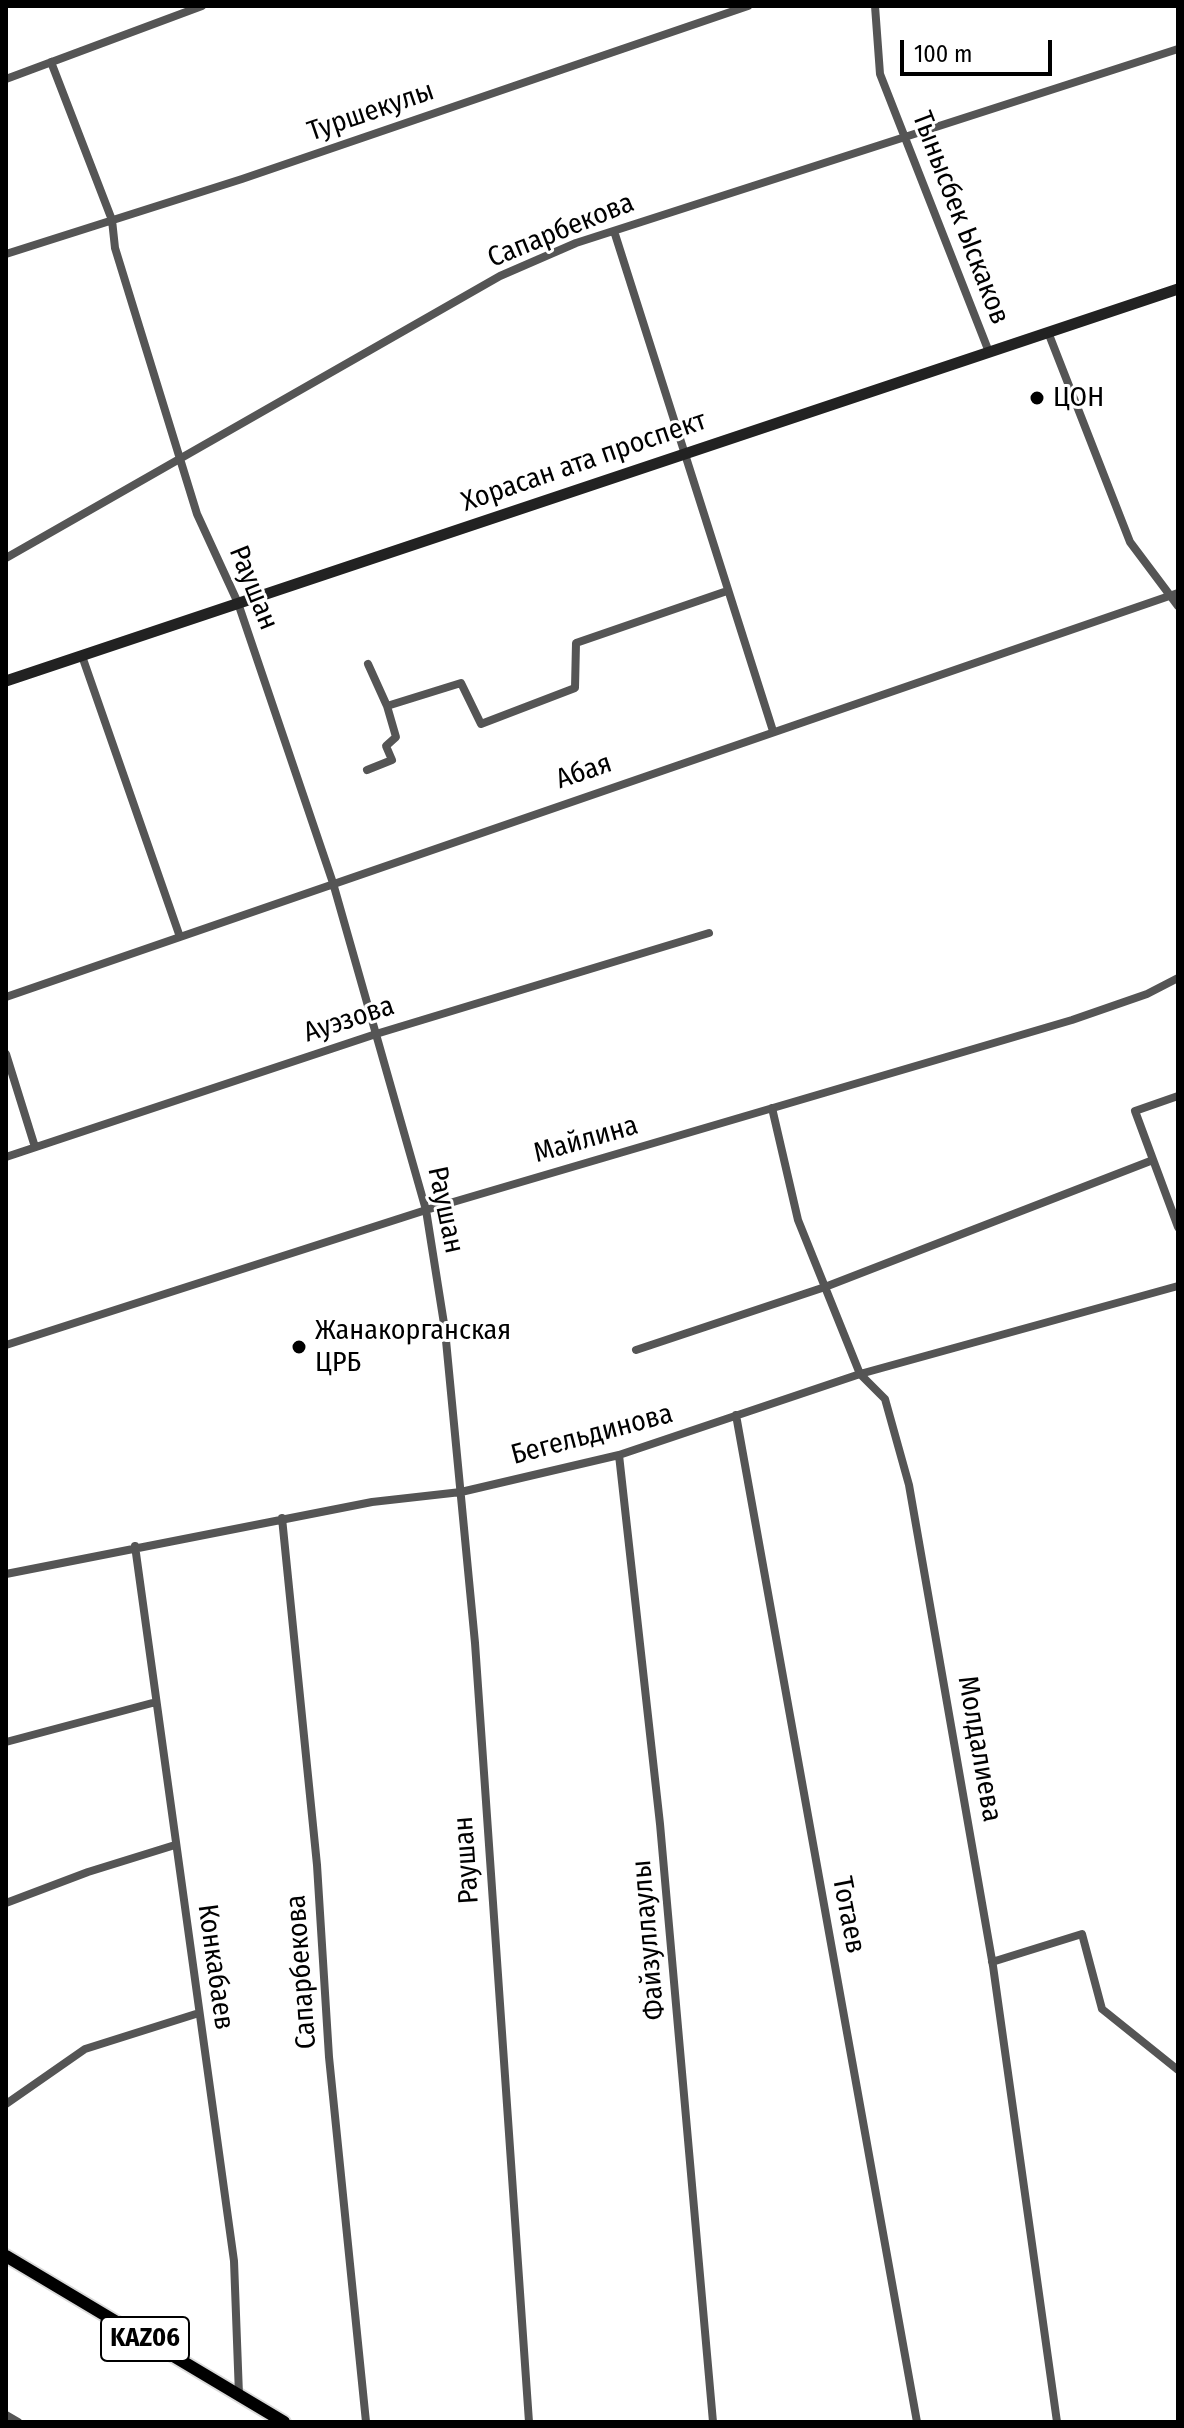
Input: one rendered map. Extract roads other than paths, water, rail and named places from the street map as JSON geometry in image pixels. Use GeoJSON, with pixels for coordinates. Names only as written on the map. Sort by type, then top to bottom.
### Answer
{"type":"FeatureCollection","features":[{"type":"Feature","properties":{"kind":"main road","name":"Хорасан ата проспект"},"geometry":{"type":"LineString","coordinates":[[6,681],[1178,289]]}},
{"type":"Feature","properties":{"kind":"main road","name":"KAZ06"},"geometry":{"type":"LineString","coordinates":[[6,2256],[284,2422]]}},
{"type":"Feature","properties":{"kind":"street"},"geometry":{"type":"LineString","coordinates":[[6,79],[202,6]]}},
{"type":"Feature","properties":{"kind":"street","name":"Туршекулы"},"geometry":{"type":"LineString","coordinates":[[6,254],[748,6]]}},
{"type":"Feature","properties":{"kind":"street","name":"Тынысбек Ыскаков"},"geometry":{"type":"LineString","coordinates":[[875,6],[880,74],[989,352]]}},
{"type":"Feature","properties":{"kind":"street","name":"Сапарбекова"},"geometry":{"type":"LineString","coordinates":[[6,558],[178,457],[500,276],[614,231],[1178,49]]}},
{"type":"Feature","properties":{"kind":"street","name":"Раушан"},"geometry":{"type":"LineString","coordinates":[[51,62],[112,220],[115,248],[197,514],[238,603],[333,883],[426,1210],[445,1330],[475,1643],[529,2422]]}},
{"type":"Feature","properties":{"kind":"street"},"geometry":{"type":"LineString","coordinates":[[614,231],[773,731]]}},
{"type":"Feature","properties":{"kind":"street"},"geometry":{"type":"LineString","coordinates":[[1048,332],[1130,542],[1168,597],[1178,606]]}},
{"type":"Feature","properties":{"kind":"street"},"geometry":{"type":"LineString","coordinates":[[387,706],[461,683],[481,724],[575,688],[576,643],[727,591]]}},
{"type":"Feature","properties":{"kind":"street","name":"Абая"},"geometry":{"type":"LineString","coordinates":[[6,997],[1178,593]]}},
{"type":"Feature","properties":{"kind":"street"},"geometry":{"type":"LineString","coordinates":[[82,656],[180,937]]}},
{"type":"Feature","properties":{"kind":"street"},"geometry":{"type":"LineString","coordinates":[[367,770],[392,760],[386,746],[396,737],[387,706],[368,664]]}},
{"type":"Feature","properties":{"kind":"street","name":"Ауэзова"},"geometry":{"type":"LineString","coordinates":[[6,1157],[376,1034],[709,933]]}},
{"type":"Feature","properties":{"kind":"street","name":"Майлина"},"geometry":{"type":"LineString","coordinates":[[6,1345],[426,1210],[1072,1020],[1147,994],[1178,978]]}},
{"type":"Feature","properties":{"kind":"street"},"geometry":{"type":"LineString","coordinates":[[6,1054],[35,1147]]}},
{"type":"Feature","properties":{"kind":"street"},"geometry":{"type":"LineString","coordinates":[[1178,1096],[1135,1111],[1178,1227]]}},
{"type":"Feature","properties":{"kind":"street","name":"Молдалиева"},"geometry":{"type":"LineString","coordinates":[[772,1108],[798,1220],[860,1374],[885,1399],[909,1485],[992,1962],[1057,2422]]}},
{"type":"Feature","properties":{"kind":"street"},"geometry":{"type":"LineString","coordinates":[[636,1350],[825,1287],[1153,1160]]}},
{"type":"Feature","properties":{"kind":"street","name":"Бегельдинова"},"geometry":{"type":"LineString","coordinates":[[6,1574],[282,1518],[372,1502],[461,1492],[619,1455],[860,1374],[1178,1286]]}},
{"type":"Feature","properties":{"kind":"street","name":"Тотаев"},"geometry":{"type":"LineString","coordinates":[[736,1415],[917,2422]]}},
{"type":"Feature","properties":{"kind":"street","name":"Файзуллаулы"},"geometry":{"type":"LineString","coordinates":[[619,1455],[660,1824],[713,2422]]}},
{"type":"Feature","properties":{"kind":"street","name":"Сапарбекова"},"geometry":{"type":"LineString","coordinates":[[282,1518],[317,1865],[329,2057],[366,2422]]}},
{"type":"Feature","properties":{"kind":"street","name":"Конкабаев"},"geometry":{"type":"LineString","coordinates":[[135,1546],[234,2261],[239,2395]]}},
{"type":"Feature","properties":{"kind":"street"},"geometry":{"type":"LineString","coordinates":[[6,1742],[156,1702]]}},
{"type":"Feature","properties":{"kind":"street"},"geometry":{"type":"LineString","coordinates":[[6,1903],[88,1872],[175,1845]]}},
{"type":"Feature","properties":{"kind":"street"},"geometry":{"type":"LineString","coordinates":[[992,1962],[1082,1934],[1102,2009],[1178,2070]]}},
{"type":"Feature","properties":{"kind":"street"},"geometry":{"type":"LineString","coordinates":[[6,2104],[85,2049],[199,2013]]}},
{"type":"Feature","properties":{"kind":"street"},"geometry":{"type":"LineString","coordinates":[[6,2415],[18,2422]]}},
{"type":"Feature","properties":{"kind":"place","name":"ЦОН"},"geometry":{"type":"Point","coordinates":[1037,398]}},
{"type":"Feature","properties":{"kind":"place","name":"Жанакорганская ЦРБ"},"geometry":{"type":"Point","coordinates":[299,1347]}}]}
